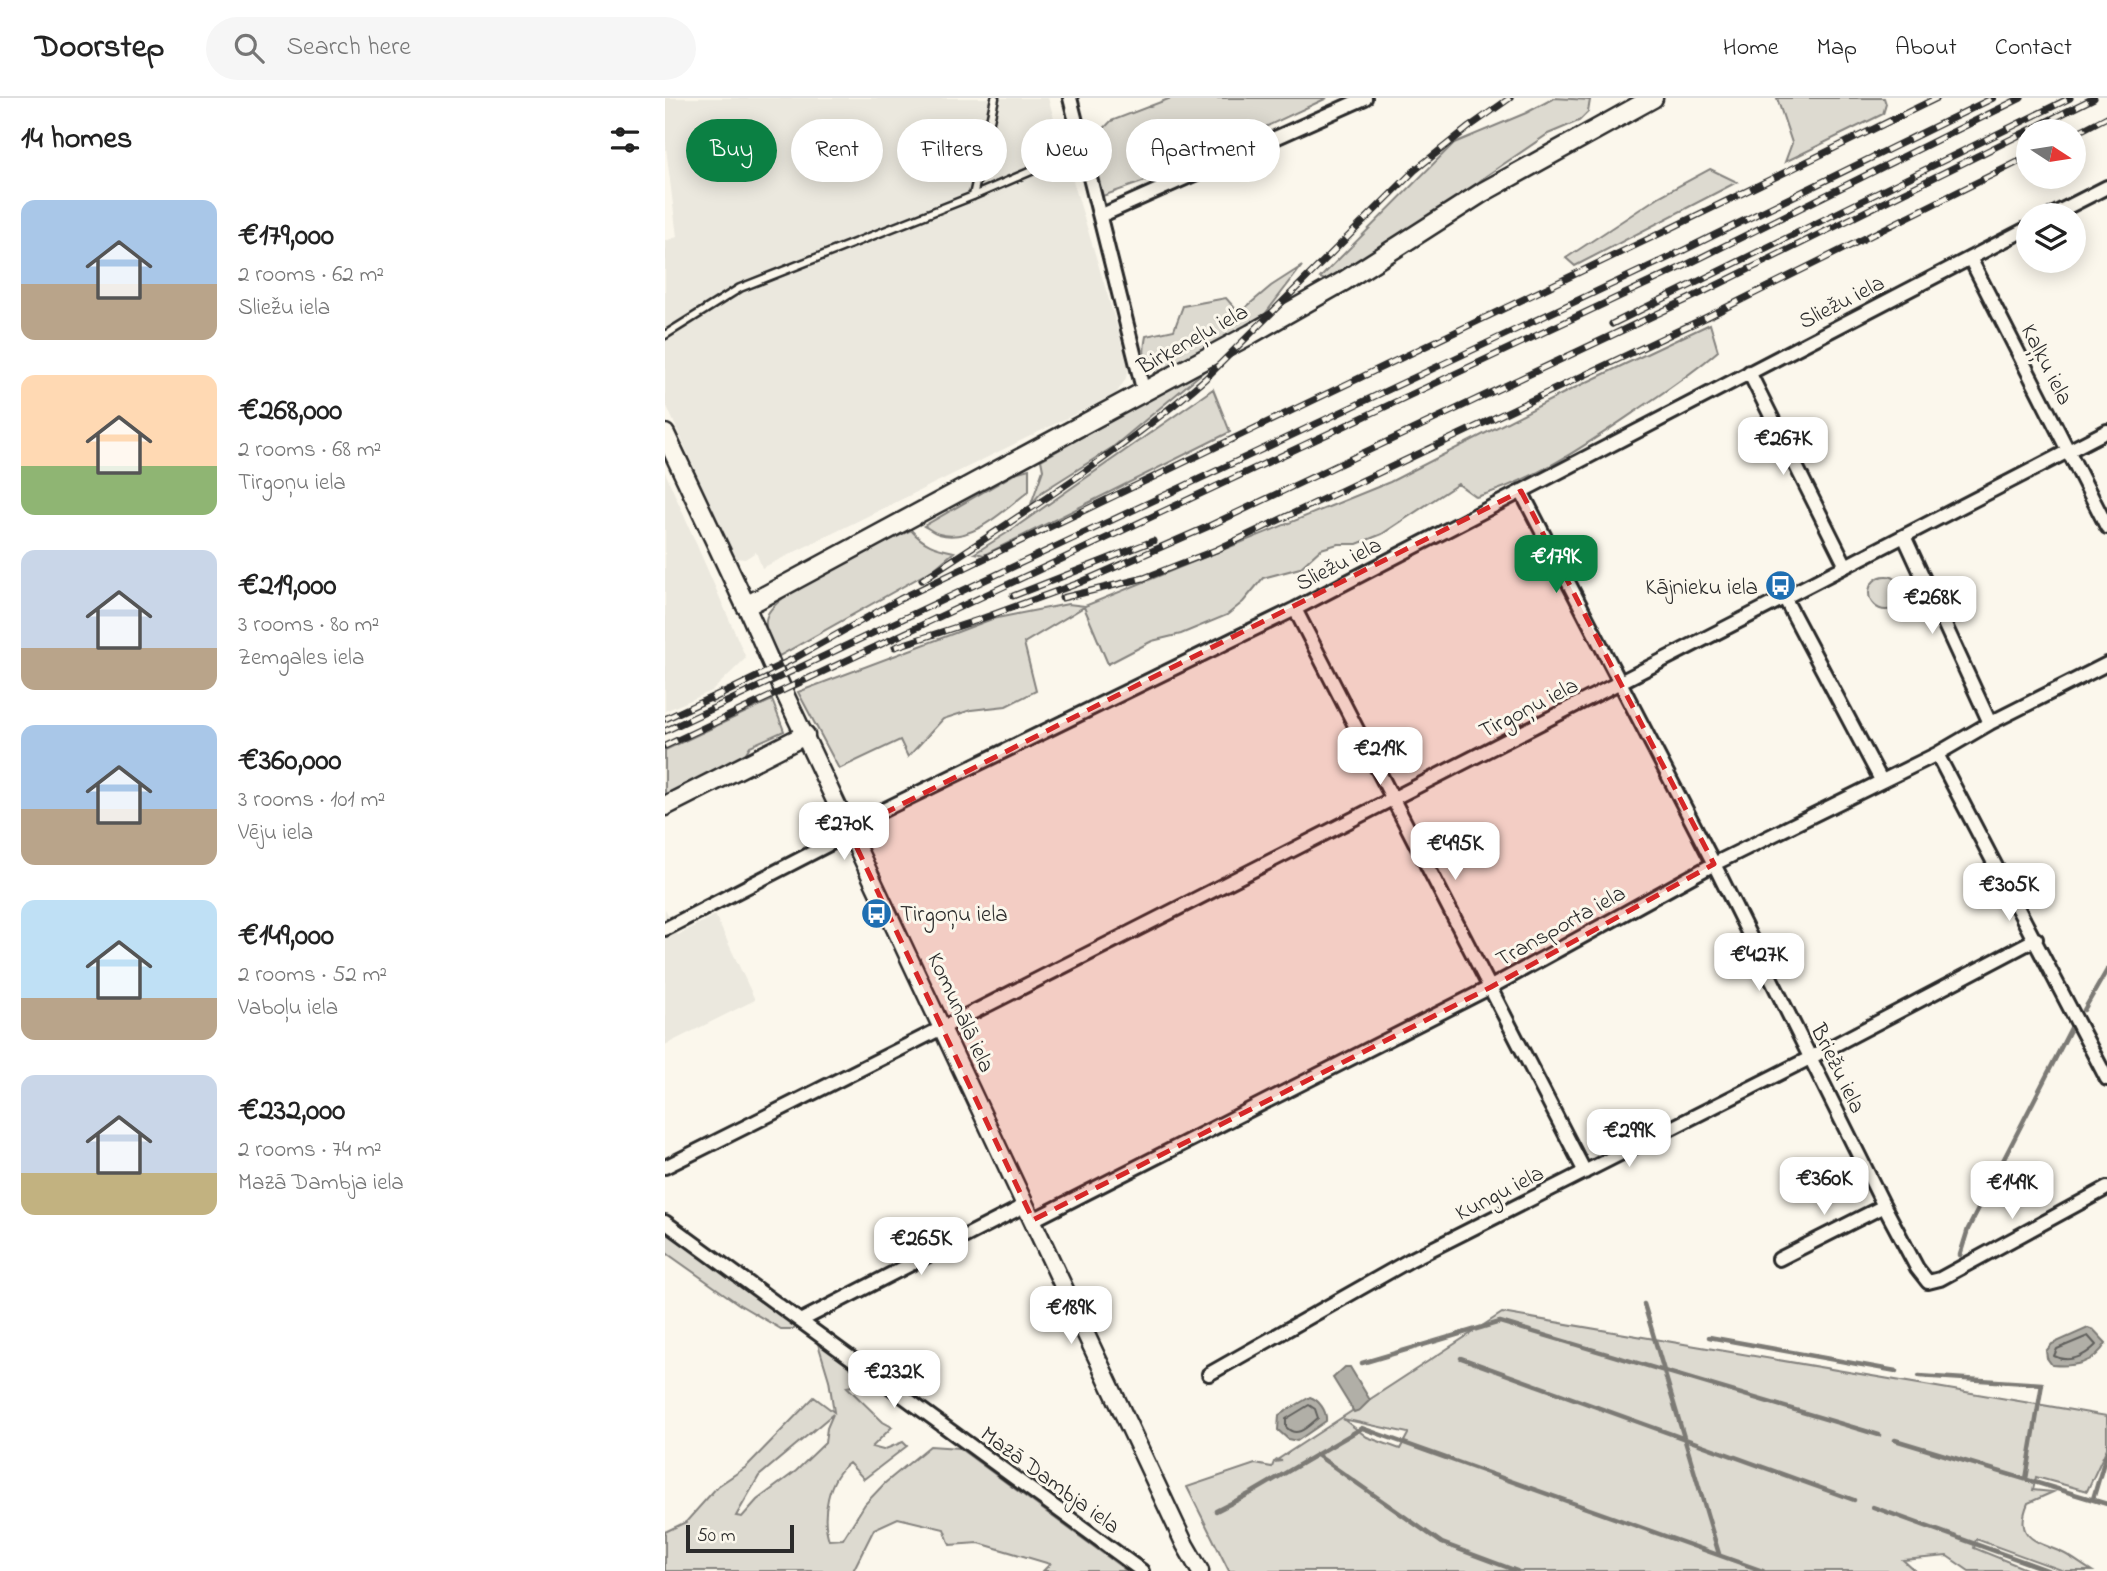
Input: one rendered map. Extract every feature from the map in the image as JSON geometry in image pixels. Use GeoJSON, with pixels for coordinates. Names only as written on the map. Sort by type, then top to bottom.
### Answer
{"type":"FeatureCollection","features":[{"type":"Feature","properties":{"kind":"main road","name":"Birķeneļu iela"},"geometry":{"type":"LineString","coordinates":[[746,606],[1144,393],[1344,281],[1483,192],[1653,98]]}},
{"type":"Feature","properties":{"kind":"main road","name":"Komunālā iela"},"geometry":{"type":"LineString","coordinates":[[665,434],[746,606]]}},
{"type":"Feature","properties":{"kind":"main road"},"geometry":{"type":"LineString","coordinates":[[665,806],[805,735]]}},
{"type":"Feature","properties":{"kind":"street"},"geometry":{"type":"LineString","coordinates":[[1070,98],[1075,119]]}},
{"type":"Feature","properties":{"kind":"street"},"geometry":{"type":"LineString","coordinates":[[1100,216],[1366,98]]}},
{"type":"Feature","properties":{"kind":"street"},"geometry":{"type":"LineString","coordinates":[[1091,182],[1144,393]]}},
{"type":"Feature","properties":{"kind":"street"},"geometry":{"type":"LineString","coordinates":[[2076,203],[2107,187]]}},
{"type":"Feature","properties":{"kind":"street","name":"Sliežu iela"},"geometry":{"type":"LineString","coordinates":[[665,929],[839,839],[863,820],[1295,609],[2016,234]]}},
{"type":"Feature","properties":{"kind":"street","name":"Kaļķu iela"},"geometry":{"type":"LineString","coordinates":[[1970,258],[2107,527]]}},
{"type":"Feature","properties":{"kind":"street"},"geometry":{"type":"LineString","coordinates":[[1749,372],[1846,566]]}},
{"type":"Feature","properties":{"kind":"street","name":"Tirgoņu iela"},"geometry":{"type":"LineString","coordinates":[[665,1167],[1620,684],[2107,431]]}},
{"type":"Feature","properties":{"kind":"street","name":"Briežu iela"},"geometry":{"type":"LineString","coordinates":[[1521,491],[1714,864],[1884,1206],[1917,1268],[1928,1282],[1940,1279],[2107,1188]]}},
{"type":"Feature","properties":{"kind":"street"},"geometry":{"type":"LineString","coordinates":[[1904,536],[1990,723]]}},
{"type":"Feature","properties":{"kind":"street"},"geometry":{"type":"LineString","coordinates":[[1784,597],[1881,780]]}},
{"type":"Feature","properties":{"kind":"street","name":"Komunālā iela"},"geometry":{"type":"LineString","coordinates":[[746,606],[1179,1534],[1200,1571]]}},
{"type":"Feature","properties":{"kind":"street"},"geometry":{"type":"LineString","coordinates":[[1295,609],[1585,1172]]}},
{"type":"Feature","properties":{"kind":"street","name":"Transporta iela"},"geometry":{"type":"LineString","coordinates":[[802,1320],[1029,1213],[1491,987],[1714,864],[1937,754],[1990,723],[2107,664]]}},
{"type":"Feature","properties":{"kind":"street"},"geometry":{"type":"LineString","coordinates":[[1937,754],[2107,1079]]}},
{"type":"Feature","properties":{"kind":"street","name":"Kungu iela"},"geometry":{"type":"LineString","coordinates":[[1209,1374],[1410,1260],[1810,1058],[2036,939]]}},
{"type":"Feature","properties":{"kind":"street"},"geometry":{"type":"LineString","coordinates":[[1779,1259],[1884,1206]]}},
{"type":"Feature","properties":{"kind":"street","name":"Mazā Dambja iela"},"geometry":{"type":"LineString","coordinates":[[665,1222],[1142,1571]]}},
{"type":"Feature","properties":{"kind":"lane"},"geometry":{"type":"LineString","coordinates":[[973,195],[995,98]]}},
{"type":"Feature","properties":{"kind":"lane"},"geometry":{"type":"LineString","coordinates":[[665,335],[740,288],[1021,175]]}},
{"type":"Feature","properties":{"kind":"highlighted area"},"geometry":{"type":"Polygon","coordinates":[[[1521,491],[1714,864],[1491,987],[1033,1220],[849,831],[1521,491]]]}},
{"type":"Feature","properties":{"kind":"shaded area"},"geometry":{"type":"Polygon","coordinates":[[[665,98],[1048,98],[1054,119],[1021,119],[1021,182],[1073,182],[1128,363],[1125,380],[1116,394],[762,568],[756,552],[745,559],[734,558],[665,402],[665,241],[677,237],[665,140],[665,98]]]}},
{"type":"Feature","properties":{"kind":"shaded area"},"geometry":{"type":"Polygon","coordinates":[[[1171,98],[1327,98],[1280,120],[1126,119],[1126,182],[1142,182],[1100,197],[1098,182],[1112,182],[1112,121],[1171,98]]]}},
{"type":"Feature","properties":{"kind":"shaded area"},"geometry":{"type":"Polygon","coordinates":[[[1554,98],[1590,100],[1588,112],[1579,121],[1548,134],[1486,176],[1445,209],[1327,281],[1320,278],[1454,143],[1526,113],[1554,98]]]}},
{"type":"Feature","properties":{"kind":"shaded area"},"geometry":{"type":"Polygon","coordinates":[[[1777,98],[1884,98],[1886,104],[1883,114],[1785,162],[1792,143],[1777,98]]]}},
{"type":"Feature","properties":{"kind":"shaded area"},"geometry":{"type":"Polygon","coordinates":[[[1710,169],[1737,182],[1575,266],[1566,258],[1660,196],[1710,169]]]}},
{"type":"Feature","properties":{"kind":"shaded area"},"geometry":{"type":"Polygon","coordinates":[[[1302,266],[1265,314],[1185,362],[1156,373],[1148,365],[1144,352],[1146,336],[1174,330],[1183,306],[1226,298],[1239,313],[1271,286],[1302,266]]]}},
{"type":"Feature","properties":{"kind":"shaded area"},"geometry":{"type":"Polygon","coordinates":[[[1710,324],[1718,351],[1617,424],[1539,472],[1476,497],[1458,484],[1382,534],[1357,544],[1338,544],[1321,549],[1300,568],[1263,578],[1243,602],[1227,615],[1181,634],[1152,641],[1108,664],[1084,607],[1024,643],[1036,691],[1006,706],[971,710],[943,719],[908,757],[900,740],[839,769],[798,692],[992,619],[1068,604],[1085,606],[1390,482],[1568,391],[1710,324]]]}},
{"type":"Feature","properties":{"kind":"shaded area"},"geometry":{"type":"Polygon","coordinates":[[[1214,363],[1113,447],[1042,492],[1031,504],[1043,470],[1041,460],[1214,363]]]}},
{"type":"Feature","properties":{"kind":"shaded area"},"geometry":{"type":"Polygon","coordinates":[[[1213,389],[1230,432],[984,555],[975,553],[1010,531],[1213,389]]]}},
{"type":"Feature","properties":{"kind":"shaded area"},"geometry":{"type":"Polygon","coordinates":[[[1029,469],[1029,491],[976,530],[951,536],[924,526],[1018,472],[1029,469]]]}},
{"type":"Feature","properties":{"kind":"shaded area"},"geometry":{"type":"Polygon","coordinates":[[[665,472],[746,658],[712,691],[665,711],[665,472]]]}},
{"type":"Feature","properties":{"kind":"shaded area"},"geometry":{"type":"Polygon","coordinates":[[[911,530],[930,545],[954,552],[934,569],[779,656],[766,626],[767,616],[775,605],[809,581],[911,530]]]}},
{"type":"Feature","properties":{"kind":"shaded area"},"geometry":{"type":"Polygon","coordinates":[[[1886,576],[1898,581],[1903,593],[1898,605],[1886,610],[1874,605],[1869,593],[1874,581],[1886,576]]]}},
{"type":"Feature","properties":{"kind":"shaded area"},"geometry":{"type":"Polygon","coordinates":[[[772,700],[784,731],[750,746],[744,756],[665,796],[665,750],[772,700]]]}},
{"type":"Feature","properties":{"kind":"shaded area"},"geometry":{"type":"Polygon","coordinates":[[[665,909],[678,935],[715,915],[755,1000],[665,1045],[665,909]]]}},
{"type":"Feature","properties":{"kind":"shaded area"},"geometry":{"type":"Polygon","coordinates":[[[665,1230],[798,1324],[794,1329],[781,1329],[740,1305],[665,1252],[665,1230]]]}},
{"type":"Feature","properties":{"kind":"shaded area"},"geometry":{"type":"Polygon","coordinates":[[[1502,1313],[2107,1416],[2107,1448],[2087,1491],[2036,1477],[2033,1490],[2053,1492],[2028,1503],[2023,1524],[2030,1537],[2092,1571],[2064,1571],[1976,1539],[1974,1548],[2031,1571],[1969,1571],[1947,1556],[1903,1560],[1915,1571],[1229,1571],[1187,1487],[1255,1464],[1272,1467],[1274,1462],[1282,1461],[1277,1460],[1502,1313]],[[1343,1419],[1367,1437],[1400,1449],[1408,1433],[1343,1419]]]}},
{"type":"Feature","properties":{"kind":"shaded area"},"geometry":{"type":"Polygon","coordinates":[[[816,1337],[865,1375],[859,1385],[847,1387],[883,1422],[892,1427],[872,1447],[883,1450],[903,1442],[907,1446],[864,1479],[849,1463],[842,1470],[828,1498],[826,1520],[829,1540],[843,1539],[865,1504],[885,1483],[930,1446],[959,1448],[1127,1571],[1043,1571],[1050,1564],[979,1543],[950,1545],[944,1529],[898,1518],[874,1529],[853,1571],[665,1571],[665,1532],[686,1522],[718,1486],[746,1467],[814,1397],[834,1412],[829,1380],[816,1337]],[[833,1414],[759,1476],[736,1516],[742,1517],[757,1500],[796,1471],[825,1443],[833,1414]]]}},
{"type":"Feature","properties":{"kind":"water"},"geometry":{"type":"Polygon","coordinates":[[[2088,1328],[2094,1330],[2106,1343],[2096,1356],[2083,1363],[2052,1365],[2046,1351],[2052,1344],[2088,1328]]]}},
{"type":"Feature","properties":{"kind":"water"},"geometry":{"type":"Polygon","coordinates":[[[1345,1367],[1350,1367],[1370,1400],[1354,1412],[1333,1378],[1345,1367]]]}},
{"type":"Feature","properties":{"kind":"water"},"geometry":{"type":"Polygon","coordinates":[[[1310,1397],[1322,1406],[1326,1421],[1297,1441],[1288,1439],[1278,1430],[1279,1415],[1310,1397]]]}},
{"type":"Feature","properties":{"kind":"waterway"},"geometry":{"type":"LineString","coordinates":[[2084,1010],[2107,970]]}},
{"type":"Feature","properties":{"kind":"waterway"},"geometry":{"type":"LineString","coordinates":[[1960,1255],[1968,1229],[2071,1028]]}},
{"type":"Feature","properties":{"kind":"waterway"},"geometry":{"type":"LineString","coordinates":[[1644,1304],[1719,1554]]}},
{"type":"Feature","properties":{"kind":"waterway"},"geometry":{"type":"LineString","coordinates":[[1362,1363],[1500,1322],[1879,1435]]}},
{"type":"Feature","properties":{"kind":"waterway"},"geometry":{"type":"LineString","coordinates":[[1709,1337],[1896,1371]]}},
{"type":"Feature","properties":{"kind":"waterway"},"geometry":{"type":"LineString","coordinates":[[1461,1358],[1854,1500]]}},
{"type":"Feature","properties":{"kind":"waterway"},"geometry":{"type":"LineString","coordinates":[[1919,1376],[2042,1384],[2026,1479]]}},
{"type":"Feature","properties":{"kind":"waterway"},"geometry":{"type":"LineString","coordinates":[[1216,1511],[1362,1428],[1763,1571]]}},
{"type":"Feature","properties":{"kind":"waterway"},"geometry":{"type":"LineString","coordinates":[[1895,1440],[2107,1504]]}},
{"type":"Feature","properties":{"kind":"waterway"},"geometry":{"type":"LineString","coordinates":[[2093,1499],[2107,1452]]}},
{"type":"Feature","properties":{"kind":"waterway"},"geometry":{"type":"LineString","coordinates":[[1317,1455],[1442,1543],[1517,1571]]}},
{"type":"Feature","properties":{"kind":"waterway"},"geometry":{"type":"LineString","coordinates":[[1873,1507],[2050,1571]]}},
{"type":"Feature","properties":{"kind":"railway"},"geometry":{"type":"LineString","coordinates":[[922,580],[1067,484],[1172,407],[1205,379],[1415,170],[1510,98]]}},
{"type":"Feature","properties":{"kind":"railway"},"geometry":{"type":"LineString","coordinates":[[712,699],[795,658],[900,599],[1937,98]]}},
{"type":"Feature","properties":{"kind":"railway"},"geometry":{"type":"LineString","coordinates":[[665,731],[1676,254],[1993,98]]}},
{"type":"Feature","properties":{"kind":"railway"},"geometry":{"type":"LineString","coordinates":[[665,746],[1682,267],[2021,98]]}},
{"type":"Feature","properties":{"kind":"railway"},"geometry":{"type":"LineString","coordinates":[[1612,324],[2070,98]]}},
{"type":"Feature","properties":{"kind":"railway"},"geometry":{"type":"LineString","coordinates":[[895,647],[1079,583],[1207,527],[1697,295],[2094,98]]}},
{"type":"Feature","properties":{"kind":"railway"},"geometry":{"type":"LineString","coordinates":[[2086,128],[2107,117]]}},
{"type":"Feature","properties":{"kind":"railway"},"geometry":{"type":"LineString","coordinates":[[1062,598],[1144,578],[1216,550],[1707,317],[2016,163]]}},
{"type":"Feature","properties":{"kind":"railway"},"geometry":{"type":"LineString","coordinates":[[1013,596],[1153,541]]}},
{"type":"Feature","properties":{"kind":"railway"},"geometry":{"type":"LineString","coordinates":[[665,719],[721,693]]}},
{"type":"Feature","properties":{"kind":"place","name":"Kājnieku iela"},"geometry":{"type":"Point","coordinates":[1781,586]}},
{"type":"Feature","properties":{"kind":"place","name":"Tirgoņu iela"},"geometry":{"type":"Point","coordinates":[877,913]}}]}
